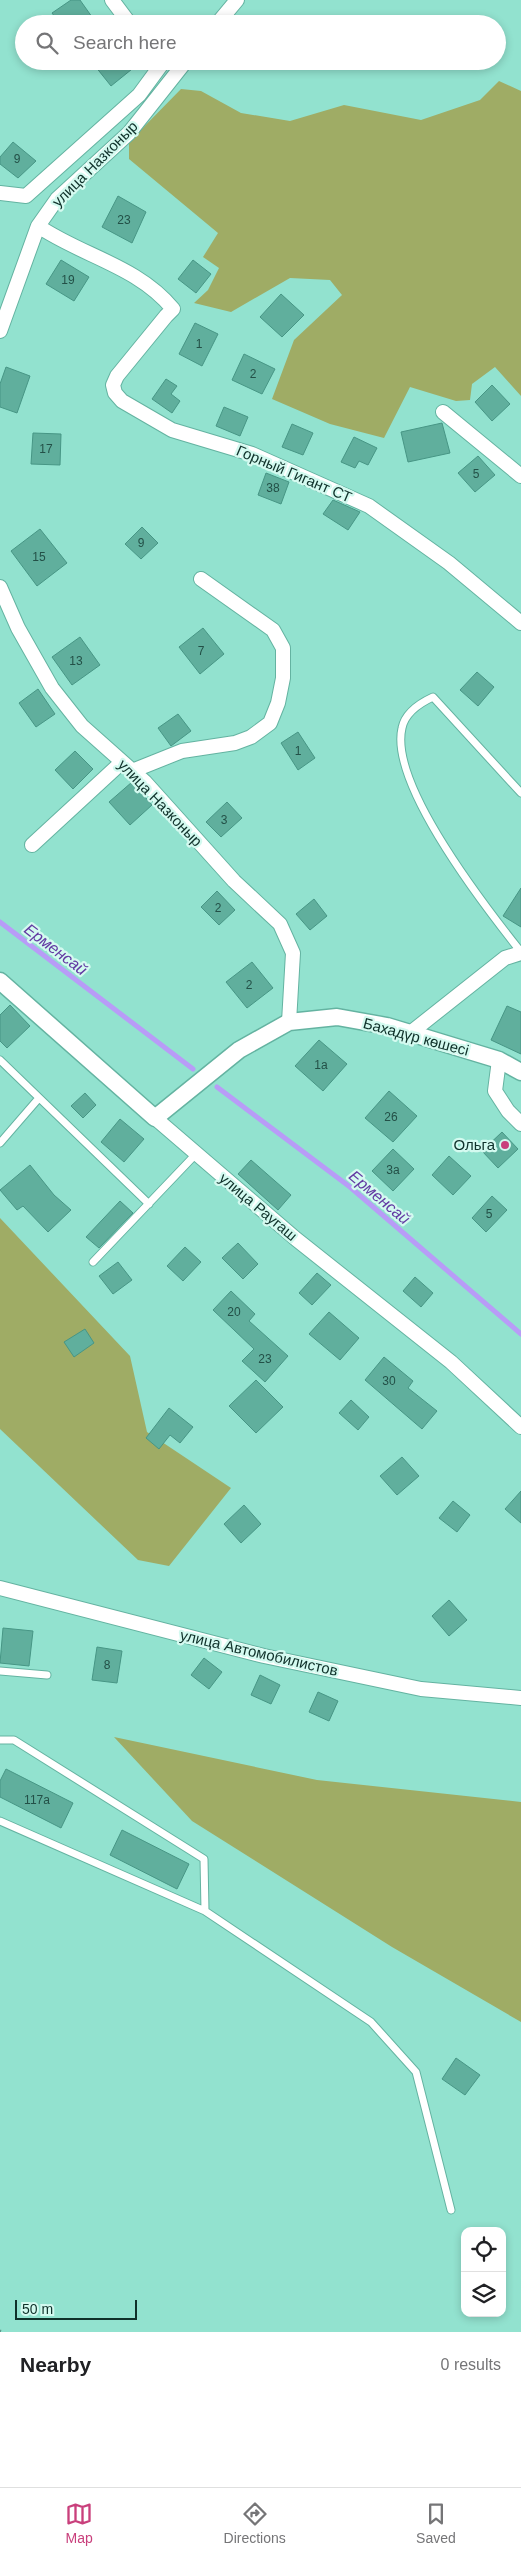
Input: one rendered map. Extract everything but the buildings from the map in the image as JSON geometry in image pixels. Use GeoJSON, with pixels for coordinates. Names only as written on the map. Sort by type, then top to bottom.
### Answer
{"type":"FeatureCollection","features":[{"type":"Feature","properties":{"kind":"street"},"geometry":{"type":"LineString","coordinates":[[112,0],[123,15]]}},
{"type":"Feature","properties":{"kind":"street"},"geometry":{"type":"LineString","coordinates":[[224,15],[237,0]]}},
{"type":"Feature","properties":{"kind":"street"},"geometry":{"type":"LineString","coordinates":[[0,193],[26,196],[139,95],[157,70]]}},
{"type":"Feature","properties":{"kind":"street","name":"улица Назконыр"},"geometry":{"type":"LineString","coordinates":[[0,331],[38,226],[57,199],[129,133],[179,70]]}},
{"type":"Feature","properties":{"kind":"street","name":"Горный Гигант СТ"},"geometry":{"type":"LineString","coordinates":[[38,226],[54,237],[98,255],[134,275],[163,296],[173,309],[118,376],[113,385],[114,393],[122,401],[172,430],[252,454],[369,506],[449,563],[521,623]]}},
{"type":"Feature","properties":{"kind":"street"},"geometry":{"type":"LineString","coordinates":[[443,412],[521,476]]}},
{"type":"Feature","properties":{"kind":"street"},"geometry":{"type":"LineString","coordinates":[[32,845],[127,766],[182,751],[235,743],[251,737],[270,723],[283,678],[283,648],[273,630],[201,579]]}},
{"type":"Feature","properties":{"kind":"street","name":"улица Назконыр"},"geometry":{"type":"LineString","coordinates":[[0,587],[18,628],[52,688],[82,726],[145,782],[234,882],[280,924],[293,953],[289,1022]]}},
{"type":"Feature","properties":{"kind":"street"},"geometry":{"type":"LineString","coordinates":[[409,1034],[505,958],[521,952]]}},
{"type":"Feature","properties":{"kind":"street","name":"улица Раугаш"},"geometry":{"type":"LineString","coordinates":[[0,981],[195,1155],[371,1301],[451,1362],[521,1427]]}},
{"type":"Feature","properties":{"kind":"street","name":"Бахадүр көшесі"},"geometry":{"type":"LineString","coordinates":[[155,1118],[238,1050],[289,1022],[337,1017],[387,1026],[499,1060],[521,1072]]}},
{"type":"Feature","properties":{"kind":"street"},"geometry":{"type":"LineString","coordinates":[[499,1060],[495,1091],[508,1111],[521,1124]]}},
{"type":"Feature","properties":{"kind":"street","name":"улица Автомобилистов"},"geometry":{"type":"LineString","coordinates":[[0,1588],[310,1666],[422,1689],[521,1698]]}},
{"type":"Feature","properties":{"kind":"lane"},"geometry":{"type":"LineString","coordinates":[[521,792],[433,697],[409,714],[402,728],[401,749],[412,789],[459,868],[521,952]]}},
{"type":"Feature","properties":{"kind":"lane"},"geometry":{"type":"LineString","coordinates":[[0,1060],[150,1204]]}},
{"type":"Feature","properties":{"kind":"lane"},"geometry":{"type":"LineString","coordinates":[[0,1143],[39,1098]]}},
{"type":"Feature","properties":{"kind":"lane"},"geometry":{"type":"LineString","coordinates":[[93,1262],[195,1155]]}},
{"type":"Feature","properties":{"kind":"lane"},"geometry":{"type":"LineString","coordinates":[[0,1671],[47,1675]]}},
{"type":"Feature","properties":{"kind":"lane"},"geometry":{"type":"LineString","coordinates":[[0,1740],[14,1740],[204,1859],[205,1911]]}},
{"type":"Feature","properties":{"kind":"lane"},"geometry":{"type":"LineString","coordinates":[[0,1821],[205,1911],[371,2022],[416,2072],[451,2210]]}},
{"type":"Feature","properties":{"kind":"green space"},"geometry":{"type":"Polygon","coordinates":[[[499,81],[521,91],[521,396],[495,367],[472,384],[470,400],[456,401],[410,387],[384,438],[330,424],[272,399],[294,340],[342,295],[330,280],[290,278],[231,312],[194,303],[208,290],[219,268],[203,257],[218,233],[129,159],[129,142],[181,89],[201,91],[241,113],[290,121],[344,105],[421,120],[480,100],[499,81]]]}},
{"type":"Feature","properties":{"kind":"green space"},"geometry":{"type":"Polygon","coordinates":[[[0,1218],[130,1356],[147,1432],[231,1488],[169,1566],[138,1560],[0,1429],[0,1218]]]}},
{"type":"Feature","properties":{"kind":"green space"},"geometry":{"type":"Polygon","coordinates":[[[114,1737],[317,1780],[521,1802],[521,2022],[392,1947],[192,1821],[114,1737]]]}},
{"type":"Feature","properties":{"kind":"waterway","name":"Ерменсай"},"geometry":{"type":"LineString","coordinates":[[0,922],[193,1069]]}},
{"type":"Feature","properties":{"kind":"waterway","name":"Ерменсай"},"geometry":{"type":"LineString","coordinates":[[217,1087],[350,1187],[521,1334]]}},
{"type":"Feature","properties":{"kind":"place","name":"Ольга"},"geometry":{"type":"Point","coordinates":[505,1145]}}]}
